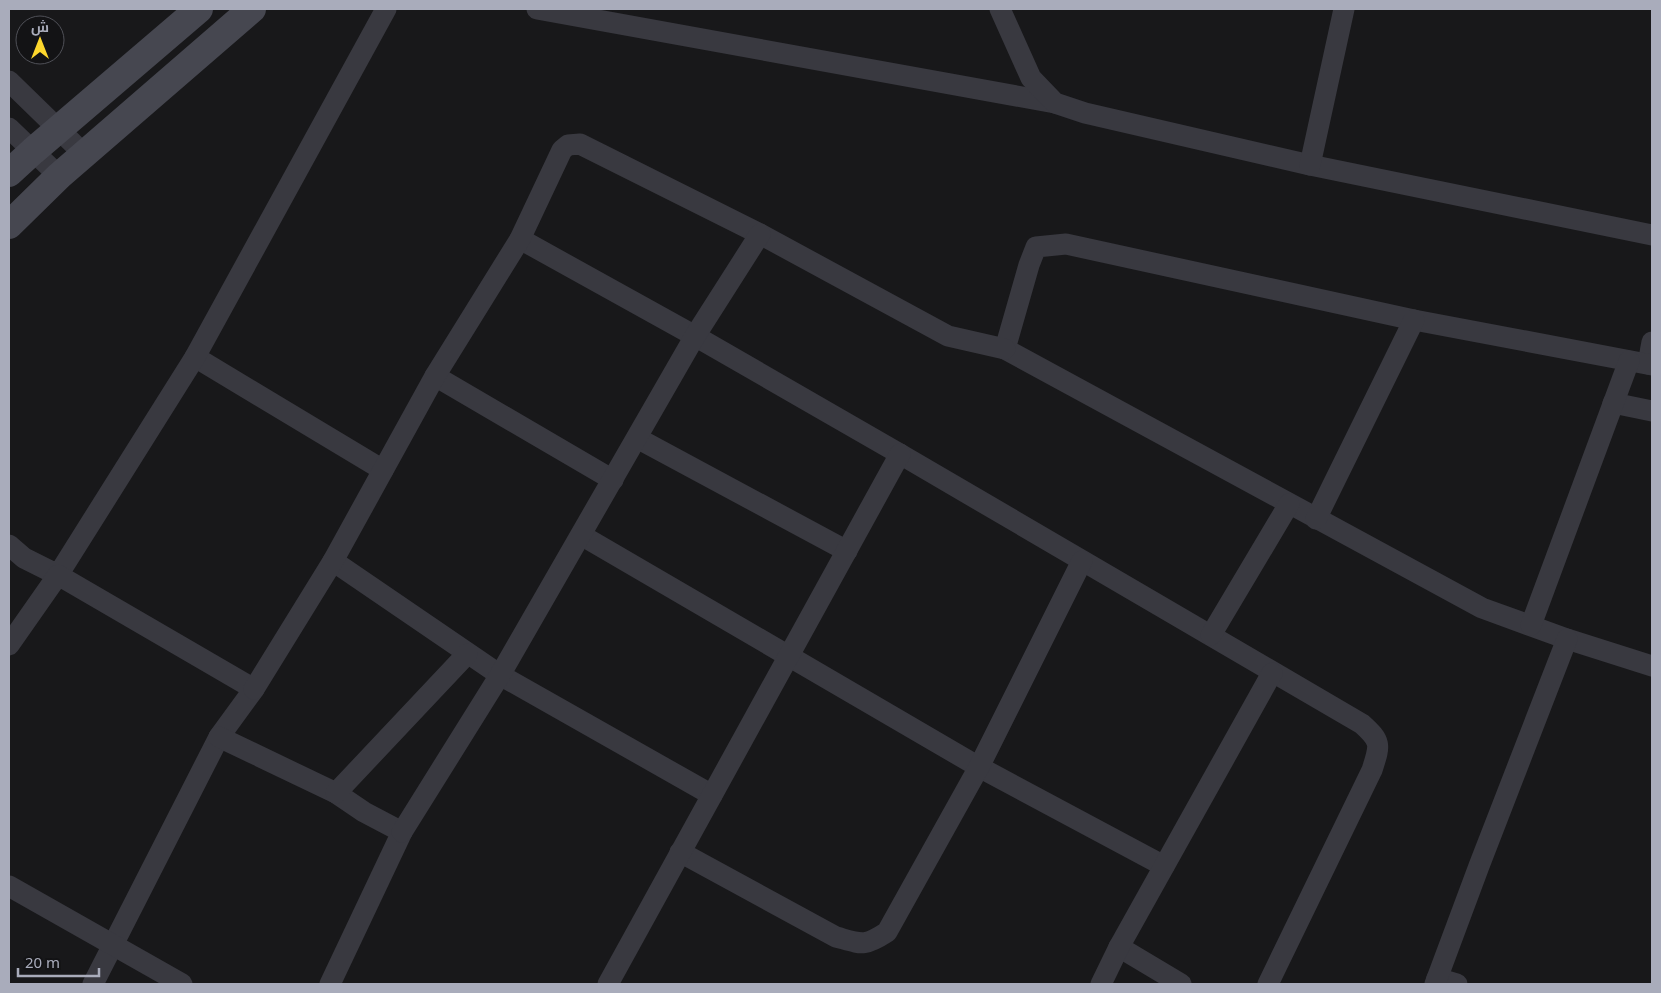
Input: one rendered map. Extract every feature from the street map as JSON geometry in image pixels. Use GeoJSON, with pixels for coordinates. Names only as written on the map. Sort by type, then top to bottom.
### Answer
{"type":"FeatureCollection","features":[{"type":"Feature","properties":{"kind":"street"},"geometry":{"type":"LineString","coordinates":[[9,225],[59,176],[252,9]]}},
{"type":"Feature","properties":{"kind":"street"},"geometry":{"type":"LineString","coordinates":[[9,645],[58,575],[195,357],[386,9]]}},
{"type":"Feature","properties":{"kind":"street"},"geometry":{"type":"LineString","coordinates":[[537,9],[1055,103],[1084,112],[1310,165],[1652,235]]}},
{"type":"Feature","properties":{"kind":"street"},"geometry":{"type":"LineString","coordinates":[[1000,9],[1031,78],[1055,103]]}},
{"type":"Feature","properties":{"kind":"street"},"geometry":{"type":"LineString","coordinates":[[1310,165],[1344,9]]}},
{"type":"Feature","properties":{"kind":"street"},"geometry":{"type":"LineString","coordinates":[[9,174],[190,12]]}},
{"type":"Feature","properties":{"kind":"street"},"geometry":{"type":"LineString","coordinates":[[9,81],[84,154]]}},
{"type":"Feature","properties":{"kind":"street"},"geometry":{"type":"LineString","coordinates":[[9,128],[59,176]]}},
{"type":"Feature","properties":{"kind":"street"},"geometry":{"type":"LineString","coordinates":[[93,984],[114,946],[218,737],[254,689],[333,562],[435,376],[520,239],[562,150],[568,145],[580,144],[760,234],[948,336],[1006,350],[1482,608],[1567,639],[1652,666]]}},
{"type":"Feature","properties":{"kind":"street"},"geometry":{"type":"LineString","coordinates":[[330,984],[402,832],[500,675],[695,336],[760,234]]}},
{"type":"Feature","properties":{"kind":"street"},"geometry":{"type":"LineString","coordinates":[[520,239],[695,336],[900,454],[1362,724],[1375,735],[1378,749],[1372,770],[1268,984]]}},
{"type":"Feature","properties":{"kind":"street"},"geometry":{"type":"LineString","coordinates":[[1006,350],[1029,265],[1036,247],[1066,244],[1414,320],[1643,363]]}},
{"type":"Feature","properties":{"kind":"street"},"geometry":{"type":"LineString","coordinates":[[1316,519],[1414,320]]}},
{"type":"Feature","properties":{"kind":"street"},"geometry":{"type":"LineString","coordinates":[[1531,625],[1613,403],[1643,363],[1652,342]]}},
{"type":"Feature","properties":{"kind":"street"},"geometry":{"type":"LineString","coordinates":[[195,357],[383,470]]}},
{"type":"Feature","properties":{"kind":"street"},"geometry":{"type":"LineString","coordinates":[[435,376],[613,480]]}},
{"type":"Feature","properties":{"kind":"street"},"geometry":{"type":"LineString","coordinates":[[1613,403],[1652,411]]}},
{"type":"Feature","properties":{"kind":"street"},"geometry":{"type":"LineString","coordinates":[[637,438],[847,551]]}},
{"type":"Feature","properties":{"kind":"street"},"geometry":{"type":"LineString","coordinates":[[608,984],[900,454]]}},
{"type":"Feature","properties":{"kind":"street"},"geometry":{"type":"LineString","coordinates":[[1211,635],[1289,504]]}},
{"type":"Feature","properties":{"kind":"street"},"geometry":{"type":"LineString","coordinates":[[581,535],[979,767],[1164,866]]}},
{"type":"Feature","properties":{"kind":"street"},"geometry":{"type":"LineString","coordinates":[[9,545],[24,558],[58,575],[254,689]]}},
{"type":"Feature","properties":{"kind":"street"},"geometry":{"type":"LineString","coordinates":[[680,852],[836,937],[860,944],[871,942],[887,932],[979,767],[1082,560]]}},
{"type":"Feature","properties":{"kind":"street"},"geometry":{"type":"LineString","coordinates":[[333,562],[500,675],[712,795]]}},
{"type":"Feature","properties":{"kind":"street"},"geometry":{"type":"LineString","coordinates":[[1443,982],[1567,639]]}},
{"type":"Feature","properties":{"kind":"street"},"geometry":{"type":"LineString","coordinates":[[336,793],[468,654]]}},
{"type":"Feature","properties":{"kind":"street"},"geometry":{"type":"LineString","coordinates":[[1101,984],[1119,947],[1272,673]]}},
{"type":"Feature","properties":{"kind":"street"},"geometry":{"type":"LineString","coordinates":[[218,737],[336,793],[364,812],[402,832]]}},
{"type":"Feature","properties":{"kind":"street"},"geometry":{"type":"LineString","coordinates":[[9,886],[182,984]]}},
{"type":"Feature","properties":{"kind":"street"},"geometry":{"type":"LineString","coordinates":[[1119,947],[1181,984]]}}]}
